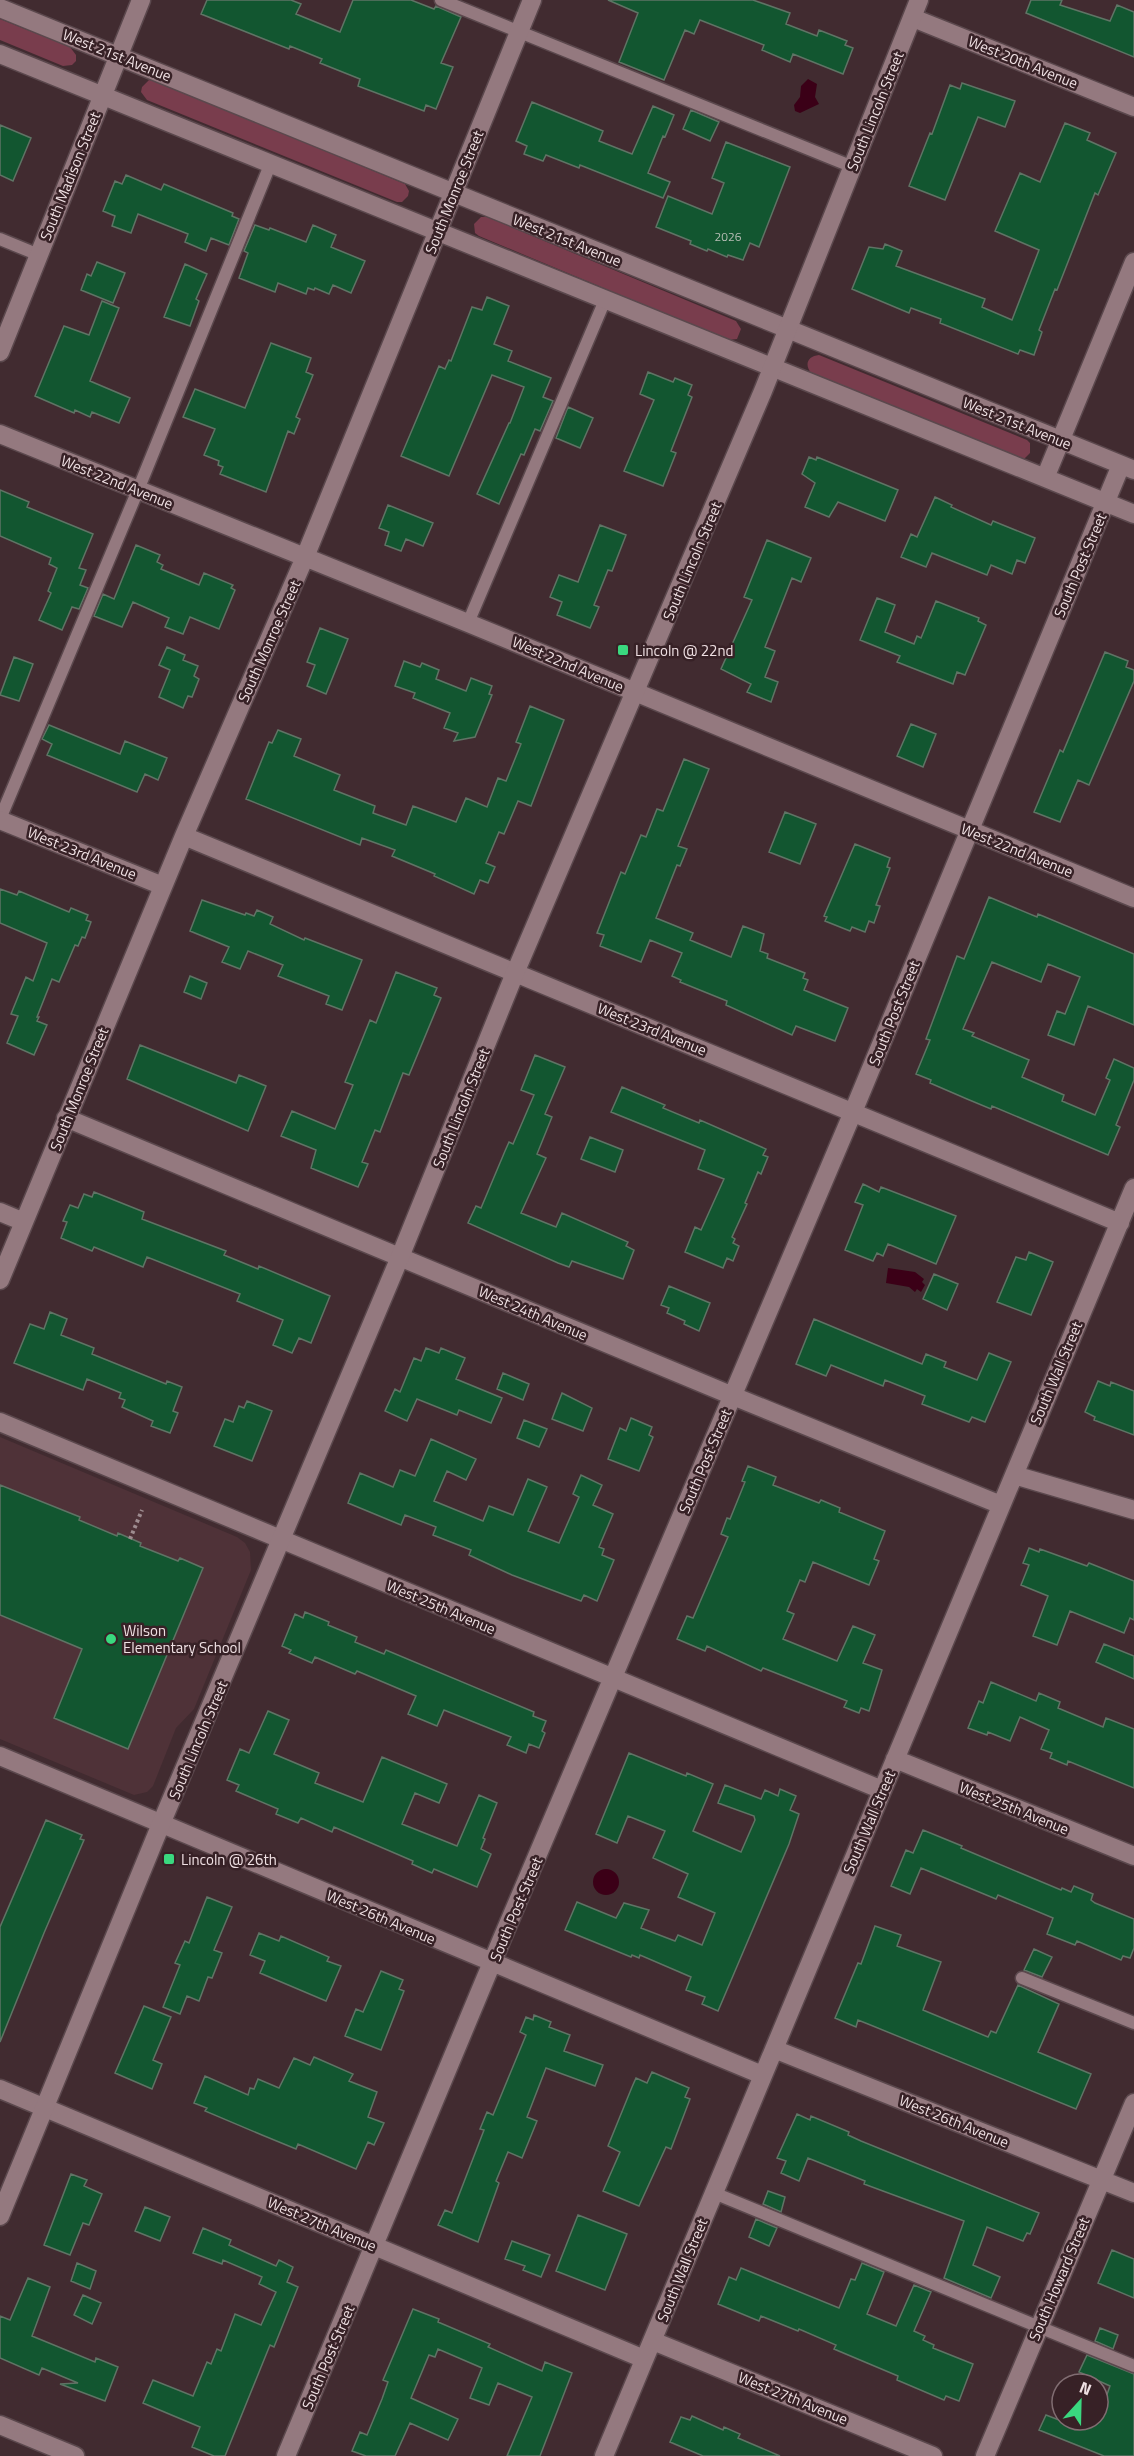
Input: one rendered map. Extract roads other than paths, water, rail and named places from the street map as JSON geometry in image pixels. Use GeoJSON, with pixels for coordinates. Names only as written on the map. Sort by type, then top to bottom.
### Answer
{"type":"FeatureCollection","features":[{"type":"Feature","properties":{"kind":"street","name":"South Madison Street"},"geometry":{"type":"LineString","coordinates":[[0,352],[141,0]]}},
{"type":"Feature","properties":{"kind":"street","name":"South Monroe Street"},"geometry":{"type":"LineString","coordinates":[[0,1280],[184,836],[305,557],[532,0]]}},
{"type":"Feature","properties":{"kind":"street","name":"South Lincoln Street"},"geometry":{"type":"LineString","coordinates":[[0,2216],[161,1824],[400,1257],[515,973],[636,693],[788,330],[920,0]]}},
{"type":"Feature","properties":{"kind":"street","name":"West 21st Avenue"},"geometry":{"type":"LineString","coordinates":[[0,8],[1128,468]]}},
{"type":"Feature","properties":{"kind":"street","name":"West 20th Avenue"},"geometry":{"type":"LineString","coordinates":[[913,18],[1134,107]]}},
{"type":"Feature","properties":{"kind":"street"},"geometry":{"type":"LineString","coordinates":[[0,54],[1134,514]]}},
{"type":"Feature","properties":{"kind":"street"},"geometry":{"type":"LineString","coordinates":[[1045,478],[1134,262]]}},
{"type":"Feature","properties":{"kind":"street","name":"West 22nd Avenue"},"geometry":{"type":"LineString","coordinates":[[0,434],[468,623],[1134,898]]}},
{"type":"Feature","properties":{"kind":"street","name":"South Post Street"},"geometry":{"type":"LineString","coordinates":[[286,2456],[853,1112],[1106,503],[1128,468]]}},
{"type":"Feature","properties":{"kind":"street","name":"West 23rd Avenue"},"geometry":{"type":"LineString","coordinates":[[0,819],[164,886]]}},
{"type":"Feature","properties":{"kind":"street","name":"West 23rd Avenue"},"geometry":{"type":"LineString","coordinates":[[184,836],[1119,1223]]}},
{"type":"Feature","properties":{"kind":"street","name":"West 24th Avenue"},"geometry":{"type":"LineString","coordinates":[[66,1118],[1001,1505]]}},
{"type":"Feature","properties":{"kind":"street","name":"South Wall Street"},"geometry":{"type":"LineString","coordinates":[[604,2456],[1134,1188]]}},
{"type":"Feature","properties":{"kind":"street"},"geometry":{"type":"LineString","coordinates":[[0,1212],[24,1222]]}},
{"type":"Feature","properties":{"kind":"street","name":"West 25th Avenue"},"geometry":{"type":"LineString","coordinates":[[0,1422],[882,1790]]}},
{"type":"Feature","properties":{"kind":"street"},"geometry":{"type":"LineString","coordinates":[[1014,1475],[1134,1510]]}},
{"type":"Feature","properties":{"kind":"street","name":"West 26th Avenue"},"geometry":{"type":"LineString","coordinates":[[0,1756],[492,1964],[762,2075]]}},
{"type":"Feature","properties":{"kind":"street","name":"West 25th Avenue"},"geometry":{"type":"LineString","coordinates":[[895,1759],[1134,1856]]}},
{"type":"Feature","properties":{"kind":"street","name":"West 26th Avenue"},"geometry":{"type":"LineString","coordinates":[[774,2049],[1134,2193]]}},
{"type":"Feature","properties":{"kind":"street","name":"West 27th Avenue"},"geometry":{"type":"LineString","coordinates":[[0,2089],[644,2360]]}},
{"type":"Feature","properties":{"kind":"street","name":"South Howard Street"},"geometry":{"type":"LineString","coordinates":[[986,2456],[1134,2103]]}},
{"type":"Feature","properties":{"kind":"street","name":"West 27th Avenue"},"geometry":{"type":"LineString","coordinates":[[653,2341],[933,2456]]}},
{"type":"Feature","properties":{"kind":"street"},"geometry":{"type":"LineString","coordinates":[[0,2425],[75,2456]]}},
{"type":"Feature","properties":{"kind":"lane"},"geometry":{"type":"LineString","coordinates":[[441,0],[853,167]]}},
{"type":"Feature","properties":{"kind":"lane"},"geometry":{"type":"LineString","coordinates":[[0,819],[138,490],[270,165]]}},
{"type":"Feature","properties":{"kind":"lane"},"geometry":{"type":"LineString","coordinates":[[0,239],[39,255]]}},
{"type":"Feature","properties":{"kind":"lane"},"geometry":{"type":"LineString","coordinates":[[468,623],[605,300]]}},
{"type":"Feature","properties":{"kind":"lane"},"geometry":{"type":"LineString","coordinates":[[1022,1978],[1134,2023]]}},
{"type":"Feature","properties":{"kind":"lane"},"geometry":{"type":"LineString","coordinates":[[714,2193],[1134,2366]]}},
{"type":"Feature","properties":{"kind":"place","name":"Lincoln @ 22nd"},"geometry":{"type":"Point","coordinates":[623,650]}},
{"type":"Feature","properties":{"kind":"place","name":"Wilson Elementary School"},"geometry":{"type":"Point","coordinates":[111,1639]}},
{"type":"Feature","properties":{"kind":"place","name":"Lincoln @ 26th"},"geometry":{"type":"Point","coordinates":[169,1859]}}]}
